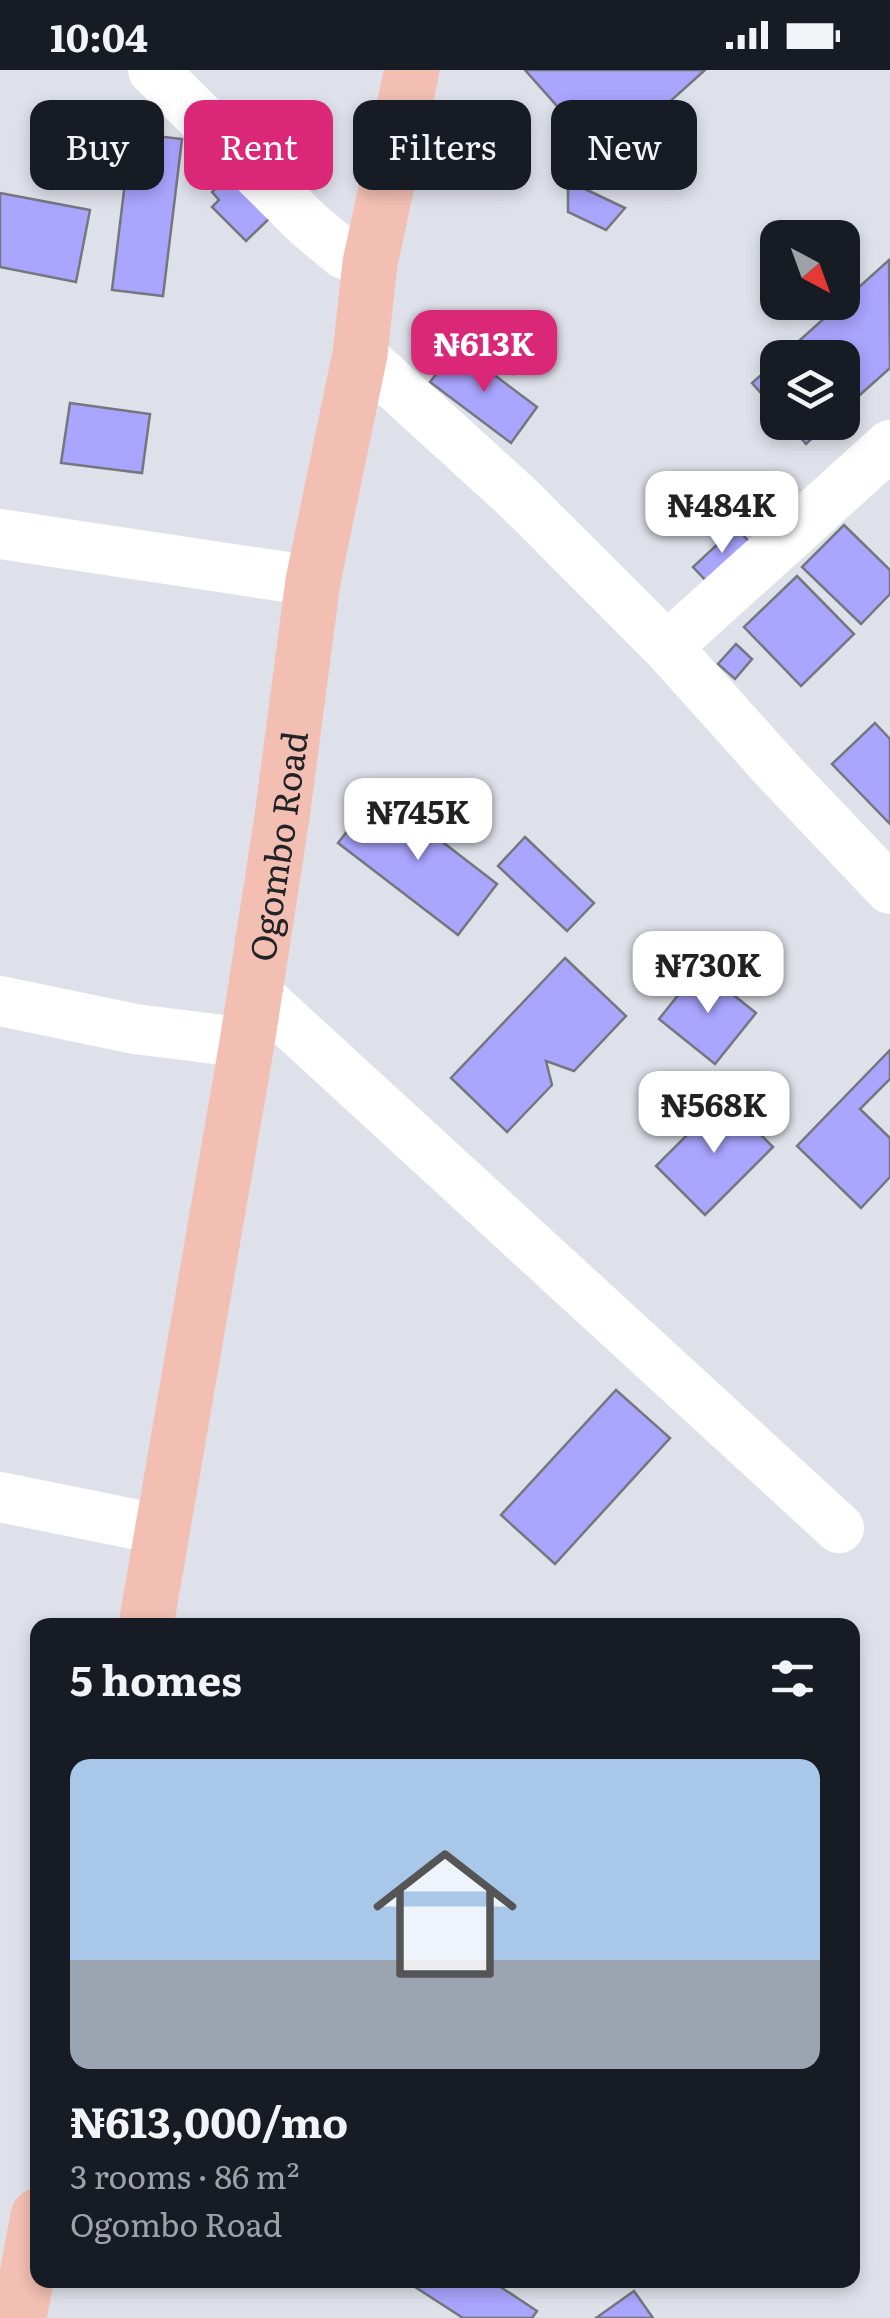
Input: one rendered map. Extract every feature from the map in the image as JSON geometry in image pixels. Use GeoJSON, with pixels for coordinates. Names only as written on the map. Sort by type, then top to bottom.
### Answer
{"type":"FeatureCollection","features":[{"type":"Feature","properties":{"kind":"main road","name":"Ogombo Road"},"geometry":{"type":"LineString","coordinates":[[147,1618],[251,1018],[313,580],[360,354],[370,263],[412,70]]}},
{"type":"Feature","properties":{"kind":"main road"},"geometry":{"type":"LineString","coordinates":[[19,2318],[30,2259]]}},
{"type":"Feature","properties":{"kind":"street"},"geometry":{"type":"LineString","coordinates":[[153,70],[308,224],[344,254],[370,263]]}},
{"type":"Feature","properties":{"kind":"street"},"geometry":{"type":"LineString","coordinates":[[360,354],[517,497],[667,647],[890,888]]}},
{"type":"Feature","properties":{"kind":"street"},"geometry":{"type":"LineString","coordinates":[[667,647],[890,444]]}},
{"type":"Feature","properties":{"kind":"street"},"geometry":{"type":"LineString","coordinates":[[0,534],[313,580]]}},
{"type":"Feature","properties":{"kind":"street"},"geometry":{"type":"LineString","coordinates":[[0,1001],[135,1029],[251,1018],[839,1528]]}},
{"type":"Feature","properties":{"kind":"street"},"geometry":{"type":"LineString","coordinates":[[0,1497],[163,1530]]}},
{"type":"Feature","properties":{"kind":"building"},"geometry":{"type":"Polygon","coordinates":[[[525,70],[705,70],[672,100],[552,100],[525,70]]]}},
{"type":"Feature","properties":{"kind":"building"},"geometry":{"type":"Polygon","coordinates":[[[164,137],[182,139],[163,296],[112,290],[124,190],[164,190],[164,137]]]}},
{"type":"Feature","properties":{"kind":"building"},"geometry":{"type":"Polygon","coordinates":[[[252,190],[275,213],[246,241],[212,207],[219,200],[212,192],[252,190]]]}},
{"type":"Feature","properties":{"kind":"building"},"geometry":{"type":"Polygon","coordinates":[[[568,190],[587,190],[625,208],[606,230],[568,212],[568,190]]]}},
{"type":"Feature","properties":{"kind":"building"},"geometry":{"type":"Polygon","coordinates":[[[0,193],[90,210],[76,282],[0,267],[0,193]]]}},
{"type":"Feature","properties":{"kind":"building"},"geometry":{"type":"Polygon","coordinates":[[[889,260],[890,368],[860,395],[860,340],[800,340],[822,320],[860,320],[860,286],[889,260]]]}},
{"type":"Feature","properties":{"kind":"building"},"geometry":{"type":"Polygon","coordinates":[[[457,347],[537,407],[511,443],[430,382],[457,347]]]}},
{"type":"Feature","properties":{"kind":"building"},"geometry":{"type":"Polygon","coordinates":[[[501,347],[521,365],[513,374],[493,356],[501,347]]]}},
{"type":"Feature","properties":{"kind":"building"},"geometry":{"type":"Polygon","coordinates":[[[760,376],[760,392],[752,383],[760,376]]]}},
{"type":"Feature","properties":{"kind":"building"},"geometry":{"type":"Polygon","coordinates":[[[70,403],[150,414],[142,473],[61,463],[70,403]]]}},
{"type":"Feature","properties":{"kind":"building"},"geometry":{"type":"Polygon","coordinates":[[[844,525],[890,570],[890,594],[861,624],[802,567],[844,525]]]}},
{"type":"Feature","properties":{"kind":"building"},"geometry":{"type":"Polygon","coordinates":[[[736,527],[751,544],[709,584],[693,567],[736,527]]]}},
{"type":"Feature","properties":{"kind":"building"},"geometry":{"type":"Polygon","coordinates":[[[797,576],[854,634],[801,686],[744,627],[797,576]]]}},
{"type":"Feature","properties":{"kind":"building"},"geometry":{"type":"Polygon","coordinates":[[[736,644],[752,659],[735,679],[718,664],[736,644]]]}},
{"type":"Feature","properties":{"kind":"building"},"geometry":{"type":"Polygon","coordinates":[[[875,723],[890,739],[890,824],[832,764],[875,723]]]}},
{"type":"Feature","properties":{"kind":"building"},"geometry":{"type":"Polygon","coordinates":[[[378,792],[497,884],[458,935],[338,843],[378,792]]]}},
{"type":"Feature","properties":{"kind":"building"},"geometry":{"type":"Polygon","coordinates":[[[525,837],[594,903],[567,931],[498,866],[525,837]]]}},
{"type":"Feature","properties":{"kind":"building"},"geometry":{"type":"Polygon","coordinates":[[[565,958],[626,1016],[574,1071],[546,1061],[552,1085],[507,1132],[451,1078],[565,958]]]}},
{"type":"Feature","properties":{"kind":"building"},"geometry":{"type":"Polygon","coordinates":[[[700,968],[756,1013],[715,1064],[659,1019],[700,968]]]}},
{"type":"Feature","properties":{"kind":"building"},"geometry":{"type":"Polygon","coordinates":[[[890,1050],[890,1079],[860,1109],[890,1138],[890,1177],[861,1208],[797,1146],[890,1050]]]}},
{"type":"Feature","properties":{"kind":"building"},"geometry":{"type":"Polygon","coordinates":[[[724,1098],[773,1147],[705,1215],[656,1166],[724,1098]]]}},
{"type":"Feature","properties":{"kind":"building"},"geometry":{"type":"Polygon","coordinates":[[[616,1390],[670,1438],[555,1564],[501,1515],[616,1390]]]}},
{"type":"Feature","properties":{"kind":"building"},"geometry":{"type":"Polygon","coordinates":[[[417,2288],[502,2288],[537,2311],[532,2318],[463,2318],[417,2288]]]}},
{"type":"Feature","properties":{"kind":"building"},"geometry":{"type":"Polygon","coordinates":[[[634,2291],[653,2318],[596,2318],[634,2291]]]}}]}
